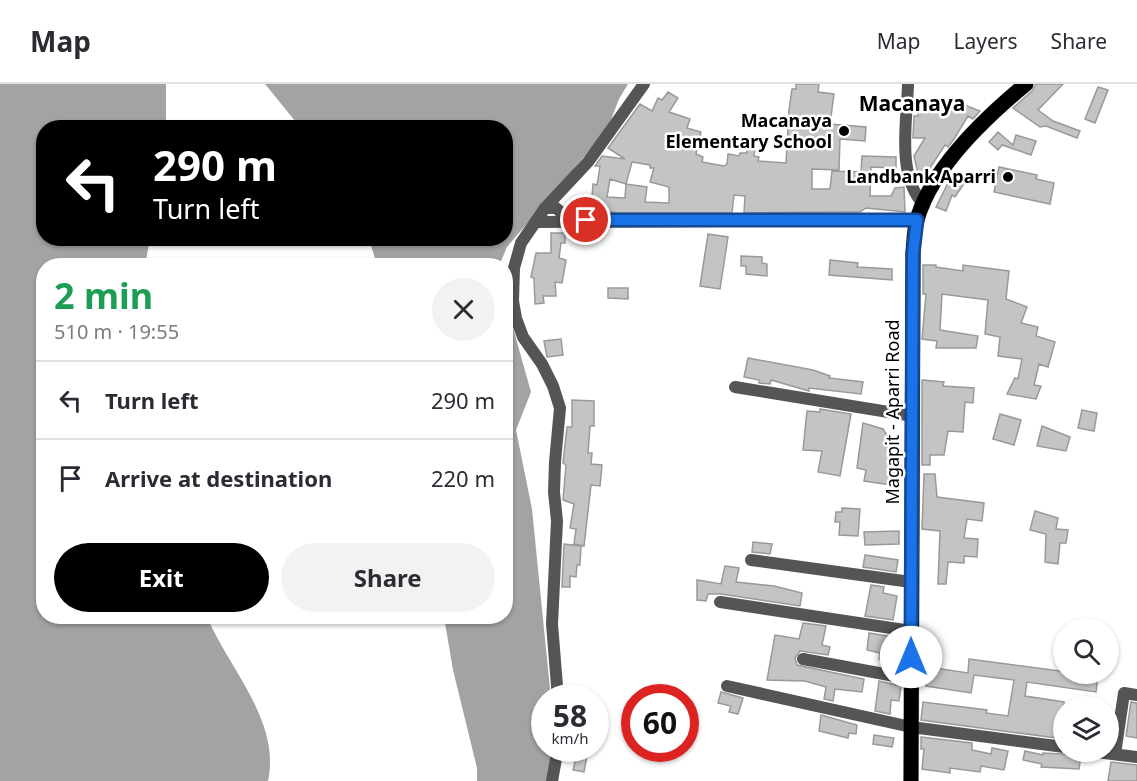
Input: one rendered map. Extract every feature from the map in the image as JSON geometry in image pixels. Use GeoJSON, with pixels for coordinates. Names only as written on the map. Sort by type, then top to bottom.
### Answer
{"type":"FeatureCollection","features":[{"type":"Feature","properties":{"kind":"main road","name":"Magapit - Aparri Road"},"geometry":{"type":"LineString","coordinates":[[911,781],[913,253],[917,220],[948,164],[972,135],[1026,84]]}},
{"type":"Feature","properties":{"kind":"street"},"geometry":{"type":"LineString","coordinates":[[557,684],[552,624],[558,521],[554,492],[555,462],[560,408],[558,396],[542,364],[524,336],[513,301],[516,255],[545,208],[588,162],[644,84]]}},
{"type":"Feature","properties":{"kind":"street"},"geometry":{"type":"LineString","coordinates":[[908,84],[907,164],[915,195],[924,205]]}},
{"type":"Feature","properties":{"kind":"street"},"geometry":{"type":"LineString","coordinates":[[545,208],[556,208],[571,220]]}},
{"type":"Feature","properties":{"kind":"street"},"geometry":{"type":"LineString","coordinates":[[536,222],[571,220],[917,220]]}},
{"type":"Feature","properties":{"kind":"street"},"geometry":{"type":"LineString","coordinates":[[735,387],[913,416]]}},
{"type":"Feature","properties":{"kind":"street"},"geometry":{"type":"LineString","coordinates":[[751,560],[911,582]]}},
{"type":"Feature","properties":{"kind":"street"},"geometry":{"type":"LineString","coordinates":[[720,602],[911,631]]}},
{"type":"Feature","properties":{"kind":"street"},"geometry":{"type":"LineString","coordinates":[[803,659],[911,679]]}},
{"type":"Feature","properties":{"kind":"street"},"geometry":{"type":"LineString","coordinates":[[728,686],[911,727],[1053,746]]}},
{"type":"Feature","properties":{"kind":"street"},"geometry":{"type":"LineString","coordinates":[[1119,727],[1124,693],[1137,695]]}},
{"type":"Feature","properties":{"kind":"street"},"geometry":{"type":"LineString","coordinates":[[1119,755],[1137,757]]}},
{"type":"Feature","properties":{"kind":"street"},"geometry":{"type":"LineString","coordinates":[[552,781],[555,762]]}},
{"type":"Feature","properties":{"kind":"shaded area"},"geometry":{"type":"Polygon","coordinates":[[[0,84],[166,84],[166,120],[36,120],[36,246],[149,246],[146,258],[36,258],[36,624],[210,624],[260,716],[267,737],[270,759],[268,781],[0,781],[0,84]]]}},
{"type":"Feature","properties":{"kind":"shaded area"},"geometry":{"type":"Polygon","coordinates":[[[265,84],[628,84],[619,99],[607,130],[513,240],[513,120],[294,120],[265,84]]]}},
{"type":"Feature","properties":{"kind":"shaded area"},"geometry":{"type":"Polygon","coordinates":[[[371,246],[508,246],[502,258],[375,258],[371,246]]]}},
{"type":"Feature","properties":{"kind":"shaded area"},"geometry":{"type":"Polygon","coordinates":[[[513,328],[531,392],[516,430],[532,509],[550,684],[531,684],[531,762],[550,762],[548,781],[477,781],[477,768],[453,670],[445,624],[513,624],[513,328]]]}},
{"type":"Feature","properties":{"kind":"building"},"geometry":{"type":"Polygon","coordinates":[[[796,84],[819,84],[818,92],[834,94],[830,124],[866,127],[865,141],[840,139],[839,170],[812,169],[812,189],[830,189],[832,171],[861,172],[862,156],[896,157],[896,168],[871,167],[870,196],[891,196],[895,188],[904,187],[905,212],[866,208],[860,212],[744,213],[745,196],[734,195],[732,213],[618,213],[591,209],[593,184],[597,185],[600,166],[595,166],[602,156],[625,159],[608,148],[640,104],[652,111],[658,98],[662,100],[668,92],[678,98],[669,112],[690,119],[687,128],[701,132],[696,154],[703,157],[702,162],[724,166],[727,164],[728,154],[739,156],[740,153],[747,153],[747,148],[755,149],[754,156],[759,157],[758,161],[786,163],[789,110],[792,89],[796,89],[796,84]],[[632,162],[626,184],[647,187],[645,202],[669,203],[669,187],[650,182],[654,168],[650,168],[650,165],[632,162]],[[610,179],[607,197],[625,198],[626,184],[610,179]]]}},
{"type":"Feature","properties":{"kind":"building"},"geometry":{"type":"Polygon","coordinates":[[[1036,84],[1063,84],[1038,110],[1053,121],[1080,131],[1077,138],[1046,126],[1040,127],[1013,108],[1032,91],[1036,84]]]}},
{"type":"Feature","properties":{"kind":"building"},"geometry":{"type":"Polygon","coordinates":[[[1098,87],[1108,90],[1095,123],[1085,119],[1098,87]]]}},
{"type":"Feature","properties":{"kind":"building"},"geometry":{"type":"Polygon","coordinates":[[[933,99],[962,104],[980,111],[973,119],[968,116],[954,139],[948,147],[945,145],[920,183],[914,156],[925,138],[913,138],[914,116],[918,116],[918,106],[932,106],[933,99]]]}},
{"type":"Feature","properties":{"kind":"building"},"geometry":{"type":"Polygon","coordinates":[[[998,132],[1013,145],[1016,135],[1036,141],[1031,155],[1002,145],[998,150],[989,142],[998,132]]]}},
{"type":"Feature","properties":{"kind":"building"},"geometry":{"type":"Polygon","coordinates":[[[999,167],[1037,175],[1036,179],[1054,183],[1050,204],[994,192],[999,167]]]}},
{"type":"Feature","properties":{"kind":"building"},"geometry":{"type":"Polygon","coordinates":[[[950,179],[963,185],[955,197],[952,195],[946,211],[936,207],[950,179]]]}},
{"type":"Feature","properties":{"kind":"building"},"geometry":{"type":"Polygon","coordinates":[[[551,233],[565,233],[565,243],[561,243],[559,258],[566,260],[562,283],[555,282],[556,296],[543,296],[544,303],[535,304],[534,278],[531,277],[536,253],[551,253],[551,233]]]}},
{"type":"Feature","properties":{"kind":"building"},"geometry":{"type":"Polygon","coordinates":[[[708,234],[728,237],[720,289],[700,286],[708,234]]]}},
{"type":"Feature","properties":{"kind":"building"},"geometry":{"type":"Polygon","coordinates":[[[741,256],[762,257],[762,263],[767,264],[767,276],[746,274],[746,266],[741,266],[741,256]]]}},
{"type":"Feature","properties":{"kind":"building"},"geometry":{"type":"Polygon","coordinates":[[[830,260],[858,263],[857,267],[892,269],[892,280],[829,275],[830,260]]]}},
{"type":"Feature","properties":{"kind":"building"},"geometry":{"type":"Polygon","coordinates":[[[923,265],[936,265],[936,267],[963,271],[963,265],[1009,271],[1006,299],[1027,307],[1021,323],[1038,327],[1036,336],[1055,342],[1048,367],[1039,364],[1034,385],[1041,386],[1036,399],[1007,394],[1015,378],[1018,379],[1022,359],[998,356],[1000,337],[985,334],[988,300],[942,294],[940,330],[978,336],[976,348],[936,348],[937,341],[922,339],[926,294],[923,294],[923,265]]]}},
{"type":"Feature","properties":{"kind":"building"},"geometry":{"type":"Polygon","coordinates":[[[608,288],[628,288],[628,299],[608,298],[608,288]]]}},
{"type":"Feature","properties":{"kind":"building"},"geometry":{"type":"Polygon","coordinates":[[[561,339],[563,355],[547,357],[544,341],[561,339]]]}},
{"type":"Feature","properties":{"kind":"building"},"geometry":{"type":"Polygon","coordinates":[[[748,358],[813,370],[830,376],[829,378],[863,382],[861,394],[809,388],[809,391],[771,380],[770,384],[759,383],[759,380],[744,377],[748,358]]]}},
{"type":"Feature","properties":{"kind":"building"},"geometry":{"type":"Polygon","coordinates":[[[922,380],[944,382],[943,386],[974,388],[973,403],[965,402],[963,432],[948,431],[944,455],[930,455],[930,465],[922,465],[922,380]]]}},
{"type":"Feature","properties":{"kind":"building"},"geometry":{"type":"Polygon","coordinates":[[[572,400],[594,401],[594,426],[590,426],[588,453],[592,453],[591,464],[602,465],[600,486],[591,485],[584,546],[574,544],[576,529],[570,528],[574,504],[563,500],[566,465],[563,463],[567,427],[572,427],[572,400]]]}},
{"type":"Feature","properties":{"kind":"building"},"geometry":{"type":"Polygon","coordinates":[[[820,409],[851,414],[840,476],[818,472],[822,451],[803,450],[807,411],[820,412],[820,409]]]}},
{"type":"Feature","properties":{"kind":"building"},"geometry":{"type":"Polygon","coordinates":[[[1082,410],[1097,413],[1094,431],[1078,428],[1082,410]]]}},
{"type":"Feature","properties":{"kind":"building"},"geometry":{"type":"Polygon","coordinates":[[[1000,414],[1021,420],[1014,445],[993,439],[1000,414]]]}},
{"type":"Feature","properties":{"kind":"building"},"geometry":{"type":"Polygon","coordinates":[[[863,423],[883,429],[890,440],[889,454],[892,454],[894,464],[901,465],[898,486],[864,481],[866,470],[857,468],[863,423]]]}},
{"type":"Feature","properties":{"kind":"building"},"geometry":{"type":"Polygon","coordinates":[[[1042,426],[1070,437],[1066,451],[1037,446],[1042,426]]]}},
{"type":"Feature","properties":{"kind":"building"},"geometry":{"type":"Polygon","coordinates":[[[924,474],[935,474],[937,497],[984,503],[982,521],[967,519],[964,538],[978,539],[977,557],[964,556],[964,563],[948,562],[946,584],[938,584],[940,531],[922,529],[924,474]]]}},
{"type":"Feature","properties":{"kind":"building"},"geometry":{"type":"Polygon","coordinates":[[[842,508],[860,509],[858,536],[839,535],[840,522],[835,522],[836,512],[842,512],[842,508]]]}},
{"type":"Feature","properties":{"kind":"building"},"geometry":{"type":"Polygon","coordinates":[[[1035,511],[1058,518],[1056,529],[1068,530],[1066,543],[1060,543],[1058,564],[1045,562],[1046,534],[1030,530],[1035,511]]]}},
{"type":"Feature","properties":{"kind":"building"},"geometry":{"type":"Polygon","coordinates":[[[899,531],[899,544],[865,545],[864,532],[899,531]]]}},
{"type":"Feature","properties":{"kind":"building"},"geometry":{"type":"Polygon","coordinates":[[[753,542],[772,544],[770,554],[752,552],[753,542]]]}},
{"type":"Feature","properties":{"kind":"building"},"geometry":{"type":"Polygon","coordinates":[[[564,544],[581,546],[580,565],[577,565],[576,577],[570,576],[570,587],[562,587],[564,544]]]}},
{"type":"Feature","properties":{"kind":"building"},"geometry":{"type":"Polygon","coordinates":[[[865,555],[898,560],[896,572],[863,567],[865,555]]]}},
{"type":"Feature","properties":{"kind":"building"},"geometry":{"type":"Polygon","coordinates":[[[725,566],[739,568],[736,582],[774,586],[802,593],[800,606],[721,594],[708,594],[706,601],[697,600],[697,580],[721,584],[725,566]]]}},
{"type":"Feature","properties":{"kind":"building"},"geometry":{"type":"Polygon","coordinates":[[[871,585],[884,587],[883,593],[897,596],[893,620],[865,616],[871,585]]]}},
{"type":"Feature","properties":{"kind":"building"},"geometry":{"type":"Polygon","coordinates":[[[803,623],[826,626],[822,645],[830,647],[828,655],[800,651],[795,658],[797,665],[864,679],[862,692],[835,689],[833,701],[824,699],[826,687],[805,681],[767,680],[775,635],[799,639],[803,623]]]}},
{"type":"Feature","properties":{"kind":"building"},"geometry":{"type":"Polygon","coordinates":[[[869,633],[900,638],[896,666],[899,668],[885,666],[885,660],[879,659],[880,653],[867,650],[869,633]]]}},
{"type":"Feature","properties":{"kind":"building"},"geometry":{"type":"Polygon","coordinates":[[[969,659],[1053,670],[1053,684],[1097,684],[1096,692],[1027,682],[1025,696],[1053,700],[1053,738],[921,720],[923,702],[987,710],[986,713],[1008,716],[1014,680],[974,675],[971,693],[926,686],[929,667],[968,673],[969,659]]]}},
{"type":"Feature","properties":{"kind":"building"},"geometry":{"type":"Polygon","coordinates":[[[879,681],[901,686],[899,701],[891,700],[890,714],[875,711],[879,681]]]}},
{"type":"Feature","properties":{"kind":"building"},"geometry":{"type":"Polygon","coordinates":[[[721,692],[743,698],[738,714],[729,712],[731,706],[718,703],[721,692]]]}},
{"type":"Feature","properties":{"kind":"building"},"geometry":{"type":"Polygon","coordinates":[[[1131,702],[1137,703],[1137,738],[1126,736],[1131,702]]]}},
{"type":"Feature","properties":{"kind":"building"},"geometry":{"type":"Polygon","coordinates":[[[821,715],[857,725],[856,734],[849,733],[848,738],[819,731],[821,715]]]}},
{"type":"Feature","properties":{"kind":"building"},"geometry":{"type":"Polygon","coordinates":[[[874,735],[894,738],[892,747],[873,744],[874,735]]]}},
{"type":"Feature","properties":{"kind":"building"},"geometry":{"type":"Polygon","coordinates":[[[921,737],[972,743],[972,750],[991,754],[992,748],[1008,751],[1004,770],[981,766],[980,772],[950,768],[950,773],[922,769],[924,749],[921,749],[921,737]]]}},
{"type":"Feature","properties":{"kind":"building"},"geometry":{"type":"Polygon","coordinates":[[[1025,751],[1043,755],[1043,753],[1053,754],[1053,762],[1080,762],[1079,769],[1041,767],[1042,764],[1023,760],[1025,751]]]}},
{"type":"Feature","properties":{"kind":"building"},"geometry":{"type":"Polygon","coordinates":[[[575,762],[586,762],[584,772],[573,770],[575,762]]]}},
{"type":"Feature","properties":{"kind":"building"},"geometry":{"type":"Polygon","coordinates":[[[1111,762],[1137,765],[1137,781],[1108,781],[1111,762]]]}},
{"type":"Feature","properties":{"kind":"place","name":"Macanaya Elementary School"},"geometry":{"type":"Point","coordinates":[844,131]}},
{"type":"Feature","properties":{"kind":"place","name":"Landbank Aparri"},"geometry":{"type":"Point","coordinates":[1008,177]}},
{"type":"Feature","properties":{"kind":"district","name":"Macanaya"},"geometry":{"type":"Point","coordinates":[912,104]}},
{"type":"Feature","properties":{"kind":"route"},"geometry":{"type":"LineString","coordinates":[[586,220],[917,220],[913,253],[911,657]]}}]}
